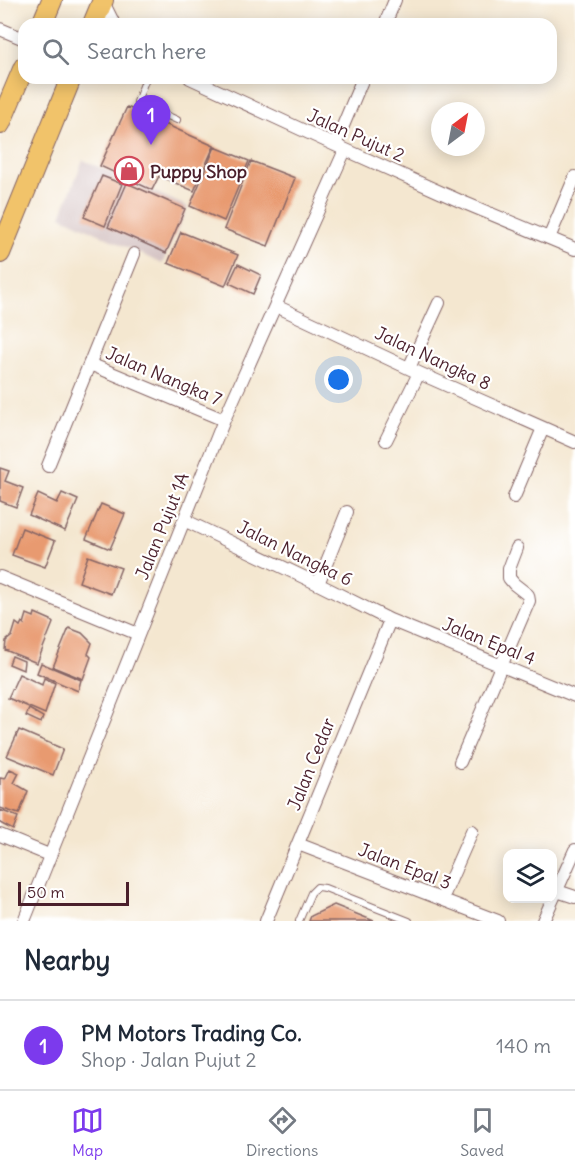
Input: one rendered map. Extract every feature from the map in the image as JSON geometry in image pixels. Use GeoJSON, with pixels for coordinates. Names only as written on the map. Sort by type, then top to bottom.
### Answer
{"type":"FeatureCollection","features":[{"type":"Feature","properties":{"kind":"highway"},"geometry":{"type":"LineString","coordinates":[[44,18],[52,0]]}},
{"type":"Feature","properties":{"kind":"highway"},"geometry":{"type":"LineString","coordinates":[[96,18],[103,1]]}},
{"type":"Feature","properties":{"kind":"highway"},"geometry":{"type":"LineString","coordinates":[[0,124],[18,81]]}},
{"type":"Feature","properties":{"kind":"highway"},"geometry":{"type":"LineString","coordinates":[[0,253],[69,84]]}},
{"type":"Feature","properties":{"kind":"street"},"geometry":{"type":"LineString","coordinates":[[388,18],[395,0]]}},
{"type":"Feature","properties":{"kind":"street"},"geometry":{"type":"LineString","coordinates":[[103,1],[111,18]]}},
{"type":"Feature","properties":{"kind":"street"},"geometry":{"type":"LineString","coordinates":[[0,29],[18,36]]}},
{"type":"Feature","properties":{"kind":"street","name":"Jalan Pujut 2"},"geometry":{"type":"LineString","coordinates":[[203,84],[340,148],[575,249]]}},
{"type":"Feature","properties":{"kind":"street","name":"Jalan Pujut 1A"},"geometry":{"type":"LineString","coordinates":[[24,921],[224,420],[276,306],[340,148],[361,84]]}},
{"type":"Feature","properties":{"kind":"street"},"geometry":{"type":"LineString","coordinates":[[549,238],[575,177]]}},
{"type":"Feature","properties":{"kind":"street","name":"Jalan Nangka 7"},"geometry":{"type":"LineString","coordinates":[[48,466],[134,254]]}},
{"type":"Feature","properties":{"kind":"street"},"geometry":{"type":"LineString","coordinates":[[386,440],[439,303]]}},
{"type":"Feature","properties":{"kind":"street","name":"Jalan Nangka 8"},"geometry":{"type":"LineString","coordinates":[[276,306],[575,442]]}},
{"type":"Feature","properties":{"kind":"street","name":"Jalan Nangka 7"},"geometry":{"type":"LineString","coordinates":[[90,364],[224,420]]}},
{"type":"Feature","properties":{"kind":"street"},"geometry":{"type":"LineString","coordinates":[[514,497],[543,428]]}},
{"type":"Feature","properties":{"kind":"street"},"geometry":{"type":"LineString","coordinates":[[318,584],[347,512]]}},
{"type":"Feature","properties":{"kind":"street","name":"Jalan Nangka 6"},"geometry":{"type":"LineString","coordinates":[[184,520],[390,620]]}},
{"type":"Feature","properties":{"kind":"street"},"geometry":{"type":"LineString","coordinates":[[460,762],[529,601],[528,595],[509,578],[509,569],[517,548]]}},
{"type":"Feature","properties":{"kind":"street"},"geometry":{"type":"LineString","coordinates":[[0,577],[138,634]]}},
{"type":"Feature","properties":{"kind":"street","name":"Jalan Epal 4"},"geometry":{"type":"LineString","coordinates":[[390,620],[575,696]]}},
{"type":"Feature","properties":{"kind":"street","name":"Jalan Cedar"},"geometry":{"type":"LineString","coordinates":[[266,921],[390,620]]}},
{"type":"Feature","properties":{"kind":"street"},"geometry":{"type":"LineString","coordinates":[[442,899],[472,831]]}},
{"type":"Feature","properties":{"kind":"street"},"geometry":{"type":"LineString","coordinates":[[0,835],[49,855]]}},
{"type":"Feature","properties":{"kind":"street","name":"Jalan Epal 3"},"geometry":{"type":"LineString","coordinates":[[298,844],[498,921]]}},
{"type":"Feature","properties":{"kind":"street"},"geometry":{"type":"LineString","coordinates":[[575,850],[557,891],[575,897]]}},
{"type":"Feature","properties":{"kind":"street"},"geometry":{"type":"LineString","coordinates":[[543,921],[551,903]]}},
{"type":"Feature","properties":{"kind":"lane"},"geometry":{"type":"LineString","coordinates":[[144,84],[137,102],[177,120]]}},
{"type":"Feature","properties":{"kind":"lane"},"geometry":{"type":"LineString","coordinates":[[299,921],[311,893],[317,887],[325,888],[409,921]]}},
{"type":"Feature","properties":{"kind":"shaded area"},"geometry":{"type":"Polygon","coordinates":[[[83,160],[188,207],[162,264],[61,216],[83,160]]]}},
{"type":"Feature","properties":{"kind":"building"},"geometry":{"type":"Polygon","coordinates":[[[127,107],[214,146],[194,191],[159,176],[152,190],[100,166],[127,107]]]}},
{"type":"Feature","properties":{"kind":"building"},"geometry":{"type":"Polygon","coordinates":[[[215,147],[249,161],[224,221],[190,206],[215,147]]]}},
{"type":"Feature","properties":{"kind":"building"},"geometry":{"type":"Polygon","coordinates":[[[251,161],[295,178],[268,246],[224,229],[251,161]]]}},
{"type":"Feature","properties":{"kind":"building"},"geometry":{"type":"Polygon","coordinates":[[[102,176],[122,184],[105,226],[84,217],[102,176]]]}},
{"type":"Feature","properties":{"kind":"building"},"geometry":{"type":"Polygon","coordinates":[[[127,183],[185,209],[166,253],[108,227],[127,183]]]}},
{"type":"Feature","properties":{"kind":"building"},"geometry":{"type":"Polygon","coordinates":[[[181,232],[238,255],[225,286],[168,263],[181,232]]]}},
{"type":"Feature","properties":{"kind":"building"},"geometry":{"type":"Polygon","coordinates":[[[238,264],[261,275],[253,294],[229,283],[238,264]]]}},
{"type":"Feature","properties":{"kind":"building"},"geometry":{"type":"Polygon","coordinates":[[[0,468],[9,471],[5,481],[23,488],[16,507],[0,501],[0,468]]]}},
{"type":"Feature","properties":{"kind":"building"},"geometry":{"type":"Polygon","coordinates":[[[62,493],[78,500],[65,531],[29,515],[38,494],[57,503],[62,493]]]}},
{"type":"Feature","properties":{"kind":"building"},"geometry":{"type":"Polygon","coordinates":[[[101,504],[125,514],[110,549],[86,539],[101,504]]]}},
{"type":"Feature","properties":{"kind":"building"},"geometry":{"type":"Polygon","coordinates":[[[22,528],[55,541],[45,567],[12,555],[22,528]]]}},
{"type":"Feature","properties":{"kind":"building"},"geometry":{"type":"Polygon","coordinates":[[[88,556],[121,568],[111,594],[79,582],[88,556]]]}},
{"type":"Feature","properties":{"kind":"building"},"geometry":{"type":"Polygon","coordinates":[[[35,613],[53,623],[37,663],[5,650],[6,641],[12,636],[16,623],[20,626],[22,622],[24,624],[27,614],[34,617],[35,613]]]}},
{"type":"Feature","properties":{"kind":"building"},"geometry":{"type":"Polygon","coordinates":[[[69,628],[82,633],[92,643],[88,654],[91,657],[83,679],[53,667],[69,628]]]}},
{"type":"Feature","properties":{"kind":"building"},"geometry":{"type":"Polygon","coordinates":[[[12,656],[24,661],[23,670],[9,664],[12,656]]]}},
{"type":"Feature","properties":{"kind":"building"},"geometry":{"type":"Polygon","coordinates":[[[41,663],[81,680],[78,691],[37,673],[41,663]]]}},
{"type":"Feature","properties":{"kind":"building"},"geometry":{"type":"Polygon","coordinates":[[[19,674],[42,685],[44,678],[55,683],[45,714],[8,698],[19,674]]]}},
{"type":"Feature","properties":{"kind":"building"},"geometry":{"type":"Polygon","coordinates":[[[29,709],[43,717],[41,723],[26,716],[29,709]]]}},
{"type":"Feature","properties":{"kind":"building"},"geometry":{"type":"Polygon","coordinates":[[[19,730],[63,749],[53,775],[7,756],[19,730]]]}},
{"type":"Feature","properties":{"kind":"building"},"geometry":{"type":"Polygon","coordinates":[[[10,769],[19,773],[14,783],[28,791],[19,814],[0,808],[0,778],[5,779],[10,769]]]}},
{"type":"Feature","properties":{"kind":"building"},"geometry":{"type":"Polygon","coordinates":[[[0,810],[18,817],[13,830],[0,823],[0,810]]]}},
{"type":"Feature","properties":{"kind":"building"},"geometry":{"type":"Polygon","coordinates":[[[334,905],[374,921],[309,921],[311,916],[334,905]]]}},
{"type":"Feature","properties":{"kind":"place","name":"PM Motors Trading Co."},"geometry":{"type":"Point","coordinates":[151,145]}},
{"type":"Feature","properties":{"kind":"place","name":"Puppy Shop"},"geometry":{"type":"Point","coordinates":[129,171]}}]}
